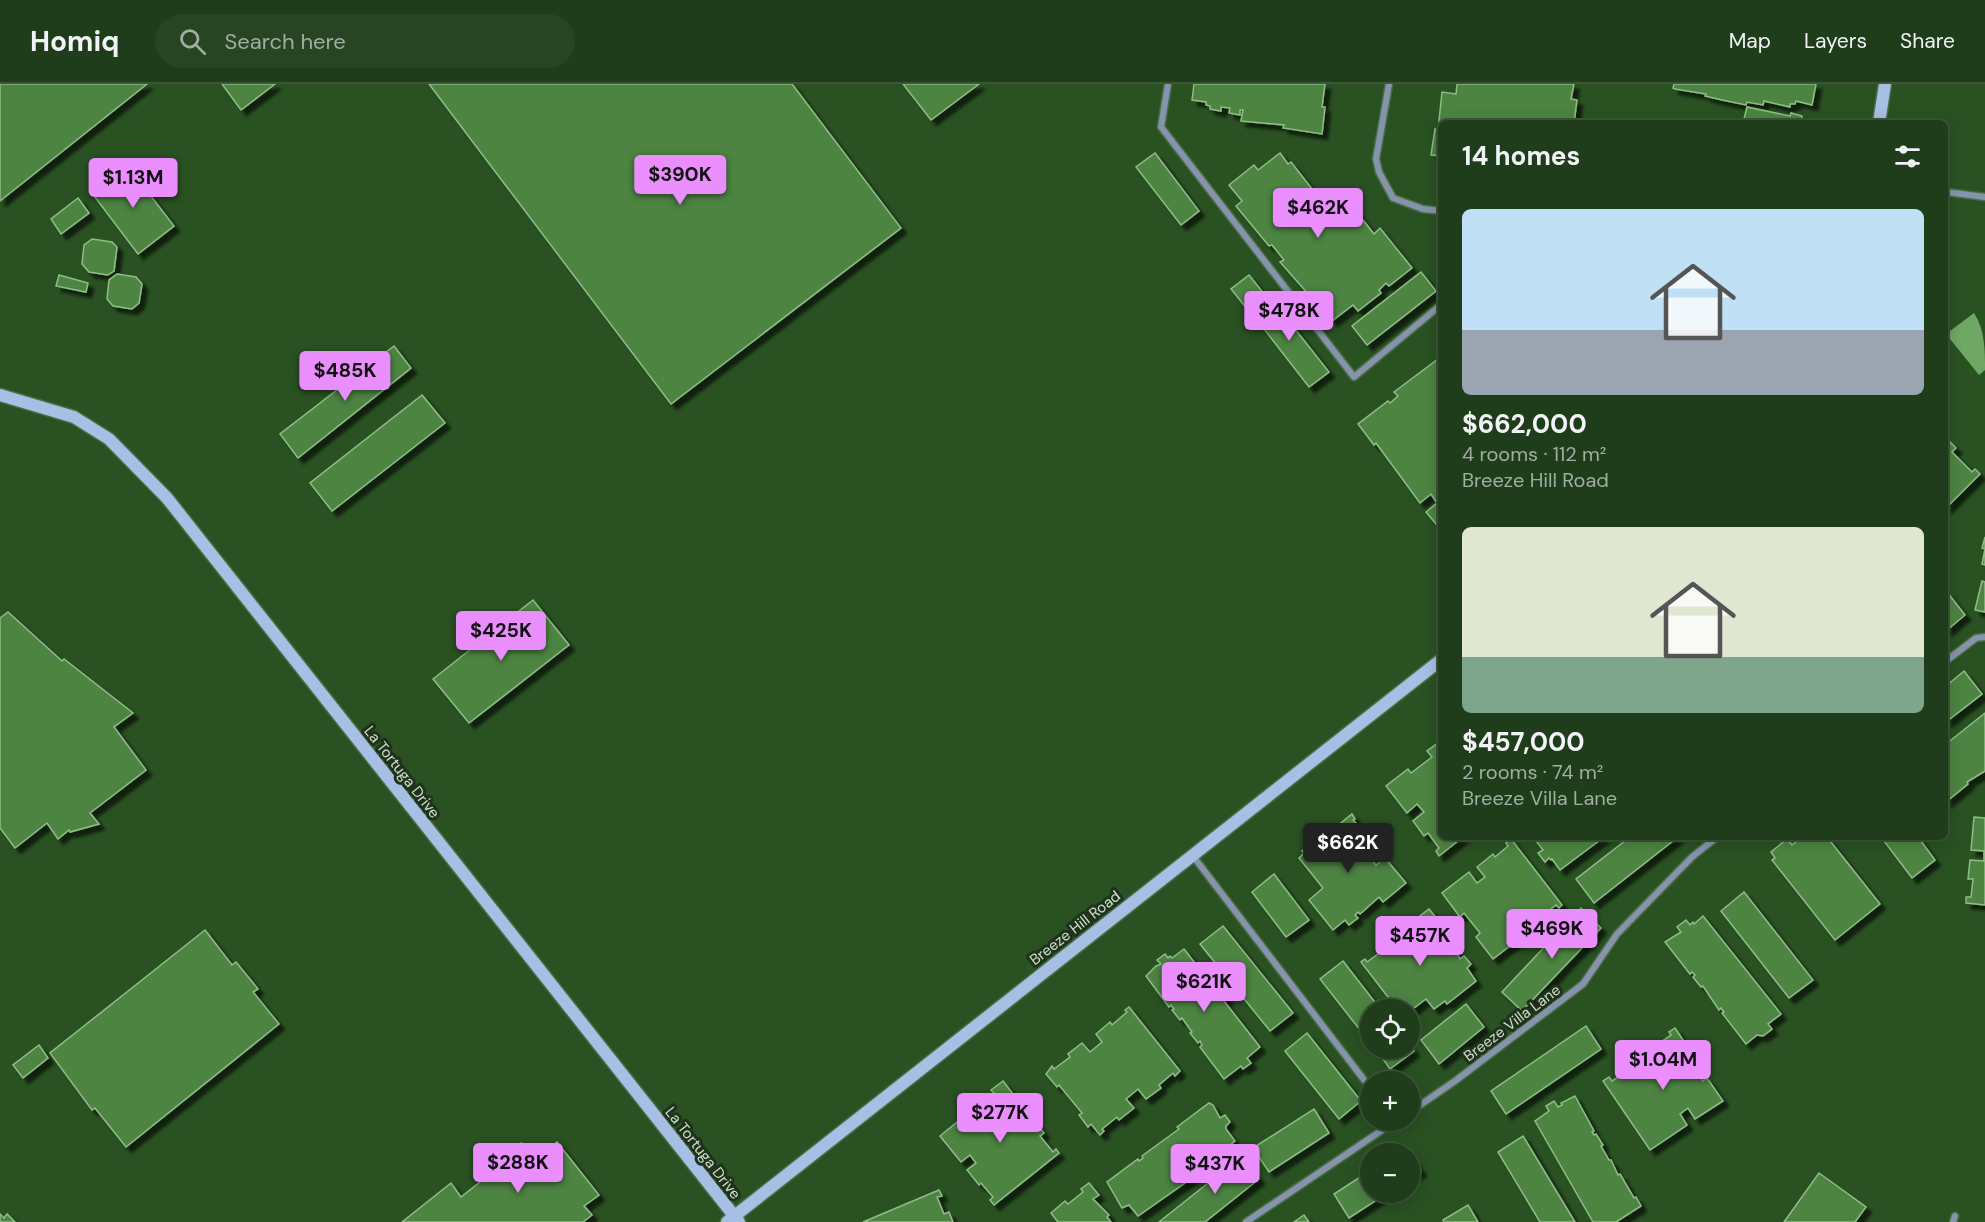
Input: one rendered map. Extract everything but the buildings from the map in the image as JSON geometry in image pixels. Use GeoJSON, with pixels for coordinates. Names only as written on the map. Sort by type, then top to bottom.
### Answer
{"type":"FeatureCollection","features":[{"type":"Feature","properties":{"kind":"street"},"geometry":{"type":"LineString","coordinates":[[1167,84],[1161,127],[1354,377],[1438,307]]}},
{"type":"Feature","properties":{"kind":"street"},"geometry":{"type":"LineString","coordinates":[[1389,84],[1377,159],[1379,172],[1393,198],[1423,209],[1438,211]]}},
{"type":"Feature","properties":{"kind":"street"},"geometry":{"type":"LineString","coordinates":[[1879,120],[1885,84]]}},
{"type":"Feature","properties":{"kind":"street"},"geometry":{"type":"LineString","coordinates":[[1948,192],[1985,197]]}},
{"type":"Feature","properties":{"kind":"street","name":"La Tortuga Drive"},"geometry":{"type":"LineString","coordinates":[[0,395],[74,417],[109,439],[167,498],[733,1220]]}},
{"type":"Feature","properties":{"kind":"street"},"geometry":{"type":"LineString","coordinates":[[1948,659],[1976,638],[1985,637]]}},
{"type":"Feature","properties":{"kind":"street","name":"Breeze Hill Road"},"geometry":{"type":"LineString","coordinates":[[733,1220],[1438,662]]}},
{"type":"Feature","properties":{"kind":"street","name":"Breeze Villa Lane"},"geometry":{"type":"LineString","coordinates":[[1420,1105],[1583,984],[1617,934],[1692,856],[1713,840]]}},
{"type":"Feature","properties":{"kind":"street"},"geometry":{"type":"LineString","coordinates":[[1192,855],[1360,1075]]}},
{"type":"Feature","properties":{"kind":"street"},"geometry":{"type":"LineString","coordinates":[[1246,1222],[1381,1131]]}},
{"type":"Feature","properties":{"kind":"shaded area"},"geometry":{"type":"Polygon","coordinates":[[[1974,313],[1982,333],[1985,370],[1979,375],[1948,336],[1948,332],[1974,313]]]}}]}
